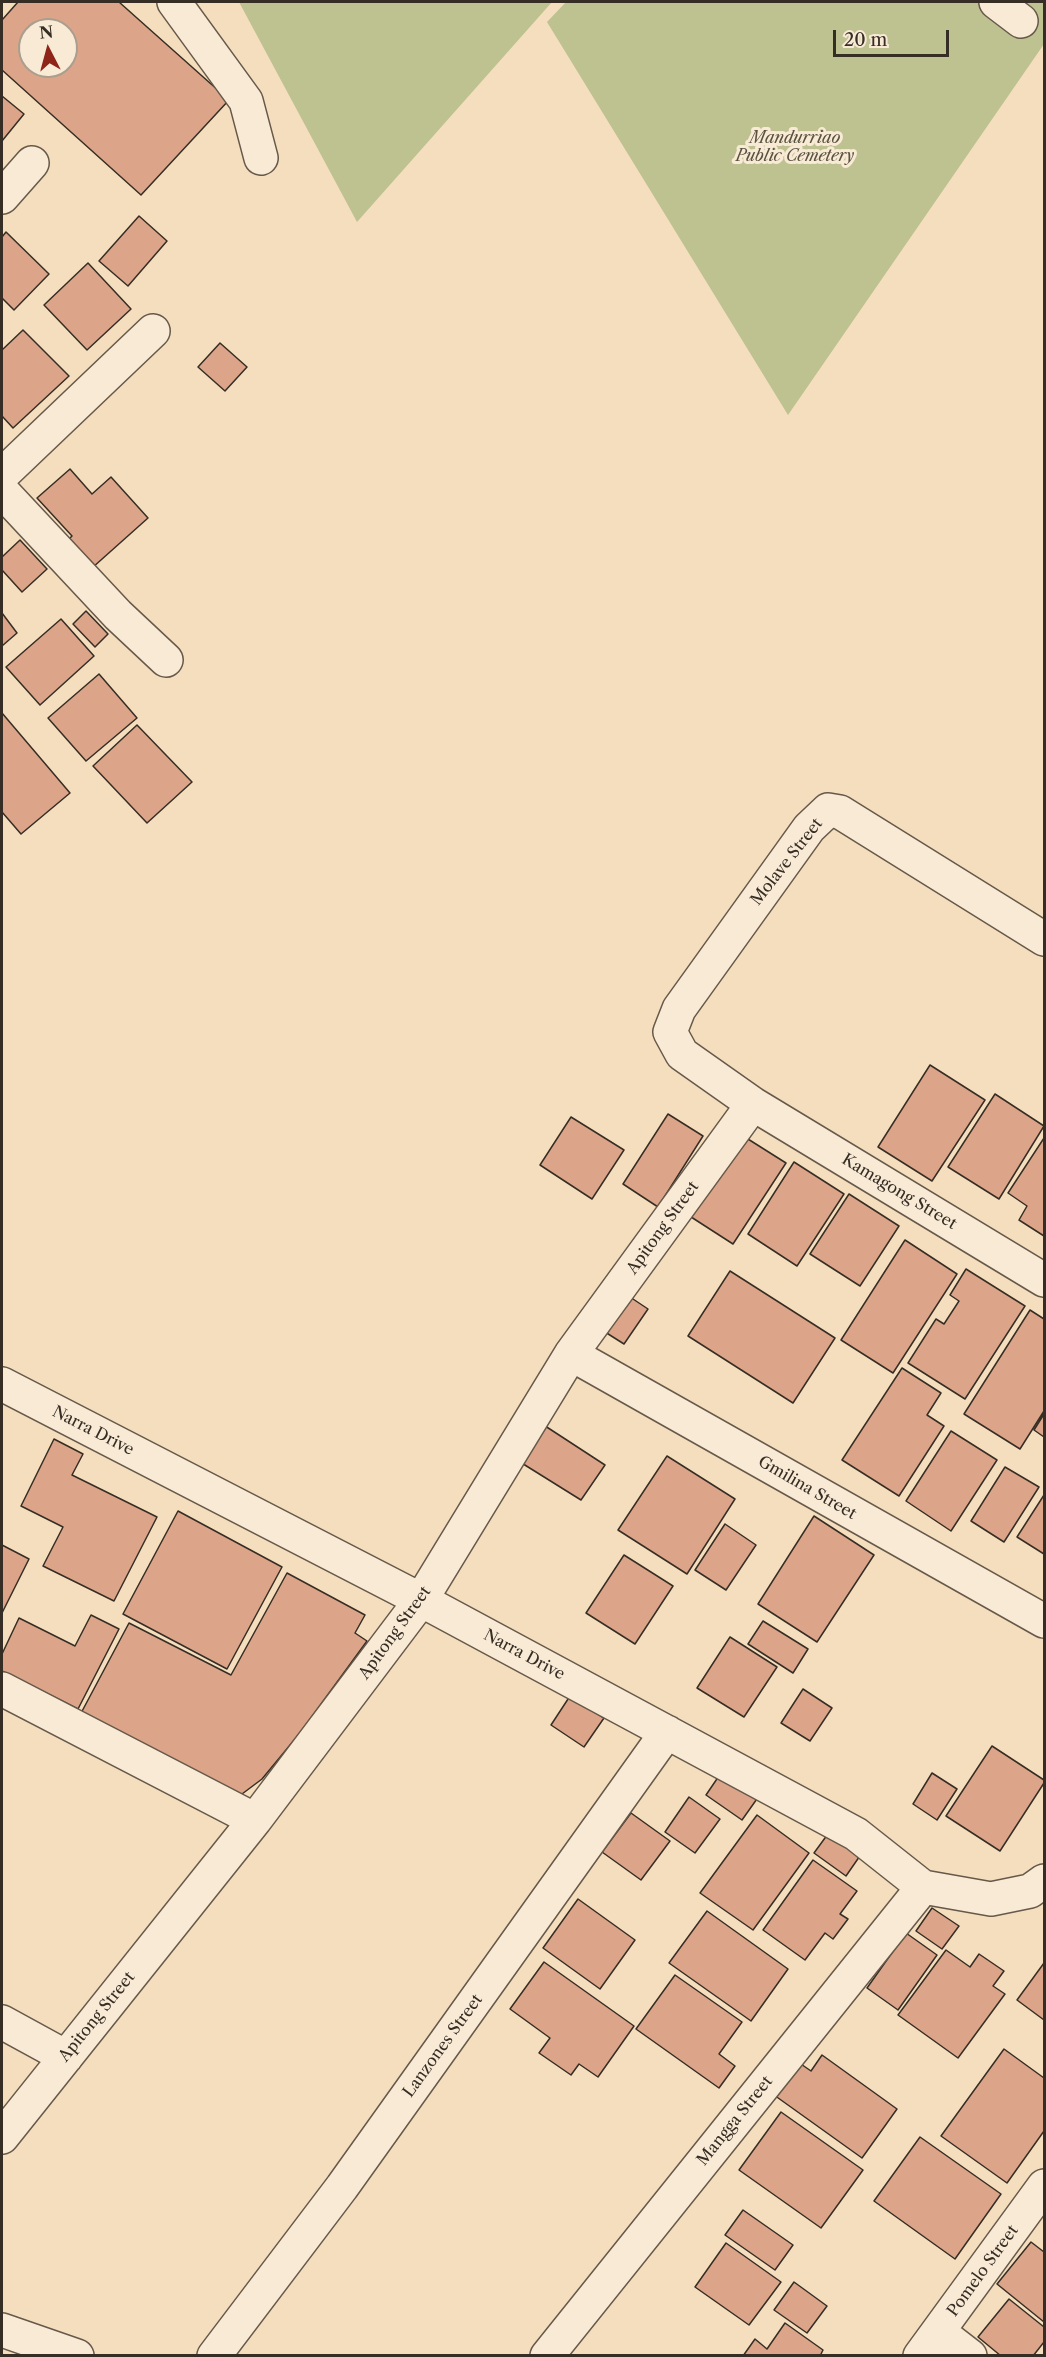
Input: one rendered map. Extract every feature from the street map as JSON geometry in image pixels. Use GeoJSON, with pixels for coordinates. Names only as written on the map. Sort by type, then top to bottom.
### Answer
{"type":"FeatureCollection","features":[{"type":"Feature","properties":{"kind":"street"},"geometry":{"type":"LineString","coordinates":[[174,2],[246,101],[261,158]]}},
{"type":"Feature","properties":{"kind":"street"},"geometry":{"type":"LineString","coordinates":[[2,196],[32,163]]}},
{"type":"Feature","properties":{"kind":"street"},"geometry":{"type":"LineString","coordinates":[[2,475],[153,331]]}},
{"type":"Feature","properties":{"kind":"street"},"geometry":{"type":"LineString","coordinates":[[2,491],[118,615],[166,660]]}},
{"type":"Feature","properties":{"kind":"street","name":"Molave Street"},"geometry":{"type":"LineString","coordinates":[[753,1104],[682,1054],[670,1032],[679,1009],[692,990],[809,828],[828,810],[840,812],[1044,939]]}},
{"type":"Feature","properties":{"kind":"street","name":"Kamagong Street"},"geometry":{"type":"LineString","coordinates":[[753,1104],[1044,1280]]}},
{"type":"Feature","properties":{"kind":"street","name":"Apitong Street"},"geometry":{"type":"LineString","coordinates":[[2,2137],[255,1820],[421,1600],[571,1354],[753,1104]]}},
{"type":"Feature","properties":{"kind":"street","name":"Gmilina Street"},"geometry":{"type":"LineString","coordinates":[[571,1354],[1044,1621]]}},
{"type":"Feature","properties":{"kind":"street","name":"Narra Drive"},"geometry":{"type":"LineString","coordinates":[[2,1384],[421,1600],[856,1834],[923,1887],[991,1899],[1030,1891],[1044,1881]]}},
{"type":"Feature","properties":{"kind":"street"},"geometry":{"type":"LineString","coordinates":[[2,1689],[255,1820]]}},
{"type":"Feature","properties":{"kind":"street","name":"Lanzones Street"},"geometry":{"type":"LineString","coordinates":[[214,2355],[342,2187],[668,1732]]}},
{"type":"Feature","properties":{"kind":"street","name":"Mangga Street"},"geometry":{"type":"LineString","coordinates":[[547,2355],[923,1887]]}},
{"type":"Feature","properties":{"kind":"street"},"geometry":{"type":"LineString","coordinates":[[2,2022],[66,2057]]}},
{"type":"Feature","properties":{"kind":"street","name":"Pomelo Street"},"geometry":{"type":"LineString","coordinates":[[930,2344],[1044,2186]]}},
{"type":"Feature","properties":{"kind":"street"},"geometry":{"type":"LineString","coordinates":[[2,2330],[77,2355]]}},
{"type":"Feature","properties":{"kind":"street"},"geometry":{"type":"LineString","coordinates":[[930,2344],[970,2355]]}},
{"type":"Feature","properties":{"kind":"green space"},"geometry":{"type":"Polygon","coordinates":[[[239,2],[552,2],[357,222],[239,2]]]}},
{"type":"Feature","properties":{"kind":"green space","name":"Mandurriao Public Cemetery"},"geometry":{"type":"Polygon","coordinates":[[[566,2],[1044,2],[1044,44],[788,415],[547,22],[566,2]]]}},
{"type":"Feature","properties":{"kind":"building"},"geometry":{"type":"Polygon","coordinates":[[[18,2],[119,2],[229,100],[141,195],[2,70],[2,20],[18,2]]]}},
{"type":"Feature","properties":{"kind":"building"},"geometry":{"type":"Polygon","coordinates":[[[2,96],[24,114],[2,141],[2,96]]]}},
{"type":"Feature","properties":{"kind":"building"},"geometry":{"type":"Polygon","coordinates":[[[139,216],[167,241],[128,286],[99,261],[139,216]]]}},
{"type":"Feature","properties":{"kind":"building"},"geometry":{"type":"Polygon","coordinates":[[[6,232],[49,274],[14,310],[2,298],[2,237],[6,232]]]}},
{"type":"Feature","properties":{"kind":"building"},"geometry":{"type":"Polygon","coordinates":[[[88,263],[131,309],[87,350],[44,305],[88,263]]]}},
{"type":"Feature","properties":{"kind":"building"},"geometry":{"type":"Polygon","coordinates":[[[23,330],[69,376],[13,428],[2,416],[2,350],[23,330]]]}},
{"type":"Feature","properties":{"kind":"building"},"geometry":{"type":"Polygon","coordinates":[[[220,343],[247,367],[225,391],[198,367],[220,343]]]}},
{"type":"Feature","properties":{"kind":"building"},"geometry":{"type":"Polygon","coordinates":[[[70,469],[92,494],[111,477],[148,518],[92,568],[67,541],[72,536],[37,498],[70,469]]]}},
{"type":"Feature","properties":{"kind":"building"},"geometry":{"type":"Polygon","coordinates":[[[20,540],[47,569],[22,592],[2,570],[2,557],[20,540]]]}},
{"type":"Feature","properties":{"kind":"building"},"geometry":{"type":"Polygon","coordinates":[[[86,611],[108,634],[95,647],[73,624],[86,611]]]}},
{"type":"Feature","properties":{"kind":"building"},"geometry":{"type":"Polygon","coordinates":[[[2,613],[17,633],[2,646],[2,613]]]}},
{"type":"Feature","properties":{"kind":"building"},"geometry":{"type":"Polygon","coordinates":[[[61,619],[94,656],[40,705],[6,667],[61,619]]]}},
{"type":"Feature","properties":{"kind":"building"},"geometry":{"type":"Polygon","coordinates":[[[99,674],[137,718],[86,761],[48,718],[99,674]]]}},
{"type":"Feature","properties":{"kind":"building"},"geometry":{"type":"Polygon","coordinates":[[[2,713],[70,793],[21,834],[2,812],[2,713]]]}},
{"type":"Feature","properties":{"kind":"building"},"geometry":{"type":"Polygon","coordinates":[[[137,725],[192,782],[147,823],[93,766],[137,725]]]}},
{"type":"Feature","properties":{"kind":"building"},"geometry":{"type":"Polygon","coordinates":[[[930,1065],[985,1100],[932,1181],[878,1147],[930,1065]]]}},
{"type":"Feature","properties":{"kind":"building"},"geometry":{"type":"Polygon","coordinates":[[[995,1094],[1044,1126],[999,1199],[948,1167],[995,1094]]]}},
{"type":"Feature","properties":{"kind":"building"},"geometry":{"type":"Polygon","coordinates":[[[668,1114],[703,1136],[658,1207],[623,1184],[668,1114]]]}},
{"type":"Feature","properties":{"kind":"building"},"geometry":{"type":"Polygon","coordinates":[[[571,1117],[624,1150],[592,1199],[540,1165],[571,1117]]]}},
{"type":"Feature","properties":{"kind":"building"},"geometry":{"type":"Polygon","coordinates":[[[740,1134],[786,1163],[733,1244],[688,1215],[740,1134]]]}},
{"type":"Feature","properties":{"kind":"building"},"geometry":{"type":"Polygon","coordinates":[[[1044,1138],[1044,1236],[1019,1220],[1027,1206],[1008,1193],[1044,1138]]]}},
{"type":"Feature","properties":{"kind":"building"},"geometry":{"type":"Polygon","coordinates":[[[794,1162],[844,1194],[797,1266],[748,1234],[794,1162]]]}},
{"type":"Feature","properties":{"kind":"building"},"geometry":{"type":"Polygon","coordinates":[[[849,1194],[899,1226],[860,1286],[810,1254],[849,1194]]]}},
{"type":"Feature","properties":{"kind":"building"},"geometry":{"type":"Polygon","coordinates":[[[905,1240],[957,1274],[893,1373],[841,1340],[905,1240]]]}},
{"type":"Feature","properties":{"kind":"building"},"geometry":{"type":"Polygon","coordinates":[[[966,1269],[1025,1306],[965,1399],[908,1363],[936,1319],[944,1324],[959,1301],[950,1295],[966,1269]]]}},
{"type":"Feature","properties":{"kind":"building"},"geometry":{"type":"Polygon","coordinates":[[[730,1271],[835,1338],[793,1403],[688,1336],[730,1271]]]}},
{"type":"Feature","properties":{"kind":"building"},"geometry":{"type":"Polygon","coordinates":[[[618,1289],[648,1309],[624,1344],[594,1325],[618,1289]]]}},
{"type":"Feature","properties":{"kind":"building"},"geometry":{"type":"Polygon","coordinates":[[[1030,1310],[1044,1319],[1044,1411],[1020,1449],[964,1414],[1030,1310]]]}},
{"type":"Feature","properties":{"kind":"building"},"geometry":{"type":"Polygon","coordinates":[[[902,1368],[941,1393],[927,1415],[944,1426],[899,1496],[842,1460],[902,1368]]]}},
{"type":"Feature","properties":{"kind":"building"},"geometry":{"type":"Polygon","coordinates":[[[1044,1414],[1044,1437],[1034,1430],[1044,1414]]]}},
{"type":"Feature","properties":{"kind":"building"},"geometry":{"type":"Polygon","coordinates":[[[536,1420],[605,1465],[581,1500],[512,1457],[536,1420]]]}},
{"type":"Feature","properties":{"kind":"building"},"geometry":{"type":"Polygon","coordinates":[[[951,1431],[997,1460],[951,1531],[906,1501],[951,1431]]]}},
{"type":"Feature","properties":{"kind":"building"},"geometry":{"type":"Polygon","coordinates":[[[54,1439],[83,1454],[72,1475],[157,1517],[114,1601],[43,1566],[63,1527],[21,1506],[54,1439]]]}},
{"type":"Feature","properties":{"kind":"building"},"geometry":{"type":"Polygon","coordinates":[[[667,1456],[735,1499],[687,1574],[618,1530],[667,1456]]]}},
{"type":"Feature","properties":{"kind":"building"},"geometry":{"type":"Polygon","coordinates":[[[1005,1467],[1039,1487],[1004,1542],[971,1521],[1005,1467]]]}},
{"type":"Feature","properties":{"kind":"building"},"geometry":{"type":"Polygon","coordinates":[[[1044,1495],[1044,1554],[1017,1537],[1044,1495]]]}},
{"type":"Feature","properties":{"kind":"building"},"geometry":{"type":"Polygon","coordinates":[[[178,1511],[282,1567],[227,1669],[123,1614],[178,1511]]]}},
{"type":"Feature","properties":{"kind":"building"},"geometry":{"type":"Polygon","coordinates":[[[814,1516],[874,1555],[817,1642],[758,1604],[814,1516]]]}},
{"type":"Feature","properties":{"kind":"building"},"geometry":{"type":"Polygon","coordinates":[[[725,1524],[756,1545],[726,1590],[695,1570],[725,1524]]]}},
{"type":"Feature","properties":{"kind":"building"},"geometry":{"type":"Polygon","coordinates":[[[2,1545],[29,1559],[2,1613],[2,1545]]]}},
{"type":"Feature","properties":{"kind":"building"},"geometry":{"type":"Polygon","coordinates":[[[624,1555],[673,1586],[635,1644],[586,1613],[624,1555]]]}},
{"type":"Feature","properties":{"kind":"building"},"geometry":{"type":"Polygon","coordinates":[[[287,1573],[365,1615],[355,1633],[367,1641],[300,1733],[262,1779],[238,1797],[80,1715],[129,1623],[231,1675],[287,1573]]]}},
{"type":"Feature","properties":{"kind":"building"},"geometry":{"type":"Polygon","coordinates":[[[91,1615],[119,1629],[78,1709],[2,1671],[2,1654],[19,1618],[75,1646],[91,1615]]]}},
{"type":"Feature","properties":{"kind":"building"},"geometry":{"type":"Polygon","coordinates":[[[763,1621],[808,1649],[793,1673],[748,1644],[763,1621]]]}},
{"type":"Feature","properties":{"kind":"building"},"geometry":{"type":"Polygon","coordinates":[[[730,1637],[777,1667],[744,1717],[697,1688],[730,1637]]]}},
{"type":"Feature","properties":{"kind":"building"},"geometry":{"type":"Polygon","coordinates":[[[803,1689],[832,1708],[810,1741],[781,1723],[803,1689]]]}},
{"type":"Feature","properties":{"kind":"building"},"geometry":{"type":"Polygon","coordinates":[[[570,1696],[604,1718],[584,1747],[551,1725],[570,1696]]]}},
{"type":"Feature","properties":{"kind":"building"},"geometry":{"type":"Polygon","coordinates":[[[992,1746],[1044,1780],[1000,1851],[946,1816],[992,1746]]]}},
{"type":"Feature","properties":{"kind":"building"},"geometry":{"type":"Polygon","coordinates":[[[723,1770],[759,1796],[742,1820],[706,1795],[723,1770]]]}},
{"type":"Feature","properties":{"kind":"building"},"geometry":{"type":"Polygon","coordinates":[[[932,1773],[957,1789],[937,1820],[913,1804],[932,1773]]]}},
{"type":"Feature","properties":{"kind":"building"},"geometry":{"type":"Polygon","coordinates":[[[689,1797],[720,1819],[695,1853],[665,1832],[689,1797]]]}},
{"type":"Feature","properties":{"kind":"building"},"geometry":{"type":"Polygon","coordinates":[[[631,1813],[670,1841],[641,1880],[602,1852],[631,1813]]]}},
{"type":"Feature","properties":{"kind":"building"},"geometry":{"type":"Polygon","coordinates":[[[757,1815],[809,1853],[753,1930],[700,1893],[757,1815]]]}},
{"type":"Feature","properties":{"kind":"building"},"geometry":{"type":"Polygon","coordinates":[[[833,1827],[864,1850],[846,1876],[814,1853],[833,1827]]]}},
{"type":"Feature","properties":{"kind":"building"},"geometry":{"type":"Polygon","coordinates":[[[813,1860],[857,1891],[840,1914],[848,1919],[833,1939],[825,1933],[805,1960],[763,1930],[813,1860]]]}},
{"type":"Feature","properties":{"kind":"building"},"geometry":{"type":"Polygon","coordinates":[[[578,1899],[635,1940],[600,1989],[543,1948],[578,1899]]]}},
{"type":"Feature","properties":{"kind":"building"},"geometry":{"type":"Polygon","coordinates":[[[932,1908],[959,1926],[942,1949],[916,1931],[932,1908]]]}},
{"type":"Feature","properties":{"kind":"building"},"geometry":{"type":"Polygon","coordinates":[[[707,1911],[788,1969],[751,2021],[669,1963],[707,1911]]]}},
{"type":"Feature","properties":{"kind":"building"},"geometry":{"type":"Polygon","coordinates":[[[906,1933],[937,1955],[898,2010],[867,1988],[906,1933]]]}},
{"type":"Feature","properties":{"kind":"building"},"geometry":{"type":"Polygon","coordinates":[[[946,1950],[970,1967],[979,1954],[1004,1971],[993,1986],[1005,1994],[958,2058],[898,2015],[946,1950]]]}},
{"type":"Feature","properties":{"kind":"building"},"geometry":{"type":"Polygon","coordinates":[[[544,1962],[634,2026],[598,2077],[579,2064],[571,2075],[539,2053],[550,2038],[510,2009],[544,1962]]]}},
{"type":"Feature","properties":{"kind":"building"},"geometry":{"type":"Polygon","coordinates":[[[1044,1963],[1044,2020],[1017,2000],[1044,1963]]]}},
{"type":"Feature","properties":{"kind":"building"},"geometry":{"type":"Polygon","coordinates":[[[675,1975],[742,2022],[719,2054],[735,2066],[719,2088],[636,2029],[675,1975]]]}},
{"type":"Feature","properties":{"kind":"building"},"geometry":{"type":"Polygon","coordinates":[[[1004,2049],[1044,2078],[1044,2131],[1007,2183],[941,2136],[1004,2049]]]}},
{"type":"Feature","properties":{"kind":"building"},"geometry":{"type":"Polygon","coordinates":[[[822,2055],[897,2109],[862,2158],[774,2095],[798,2062],[811,2071],[822,2055]]]}},
{"type":"Feature","properties":{"kind":"building"},"geometry":{"type":"Polygon","coordinates":[[[781,2112],[863,2170],[821,2228],[739,2170],[781,2112]]]}},
{"type":"Feature","properties":{"kind":"building"},"geometry":{"type":"Polygon","coordinates":[[[920,2137],[1001,2194],[955,2259],[874,2201],[920,2137]]]}},
{"type":"Feature","properties":{"kind":"building"},"geometry":{"type":"Polygon","coordinates":[[[743,2210],[793,2245],[775,2270],[725,2235],[743,2210]]]}},
{"type":"Feature","properties":{"kind":"building"},"geometry":{"type":"Polygon","coordinates":[[[1031,2242],[1044,2252],[1044,2322],[997,2284],[1031,2242]]]}},
{"type":"Feature","properties":{"kind":"building"},"geometry":{"type":"Polygon","coordinates":[[[726,2243],[781,2282],[749,2325],[695,2287],[726,2243]]]}},
{"type":"Feature","properties":{"kind":"building"},"geometry":{"type":"Polygon","coordinates":[[[794,2282],[827,2306],[807,2333],[774,2310],[794,2282]]]}},
{"type":"Feature","properties":{"kind":"building"},"geometry":{"type":"Polygon","coordinates":[[[1009,2299],[1044,2327],[1044,2342],[1033,2356],[1001,2356],[978,2337],[1009,2299]]]}},
{"type":"Feature","properties":{"kind":"building"},"geometry":{"type":"Polygon","coordinates":[[[785,2323],[823,2350],[820,2356],[743,2356],[755,2339],[767,2349],[785,2323]]]}}]}
